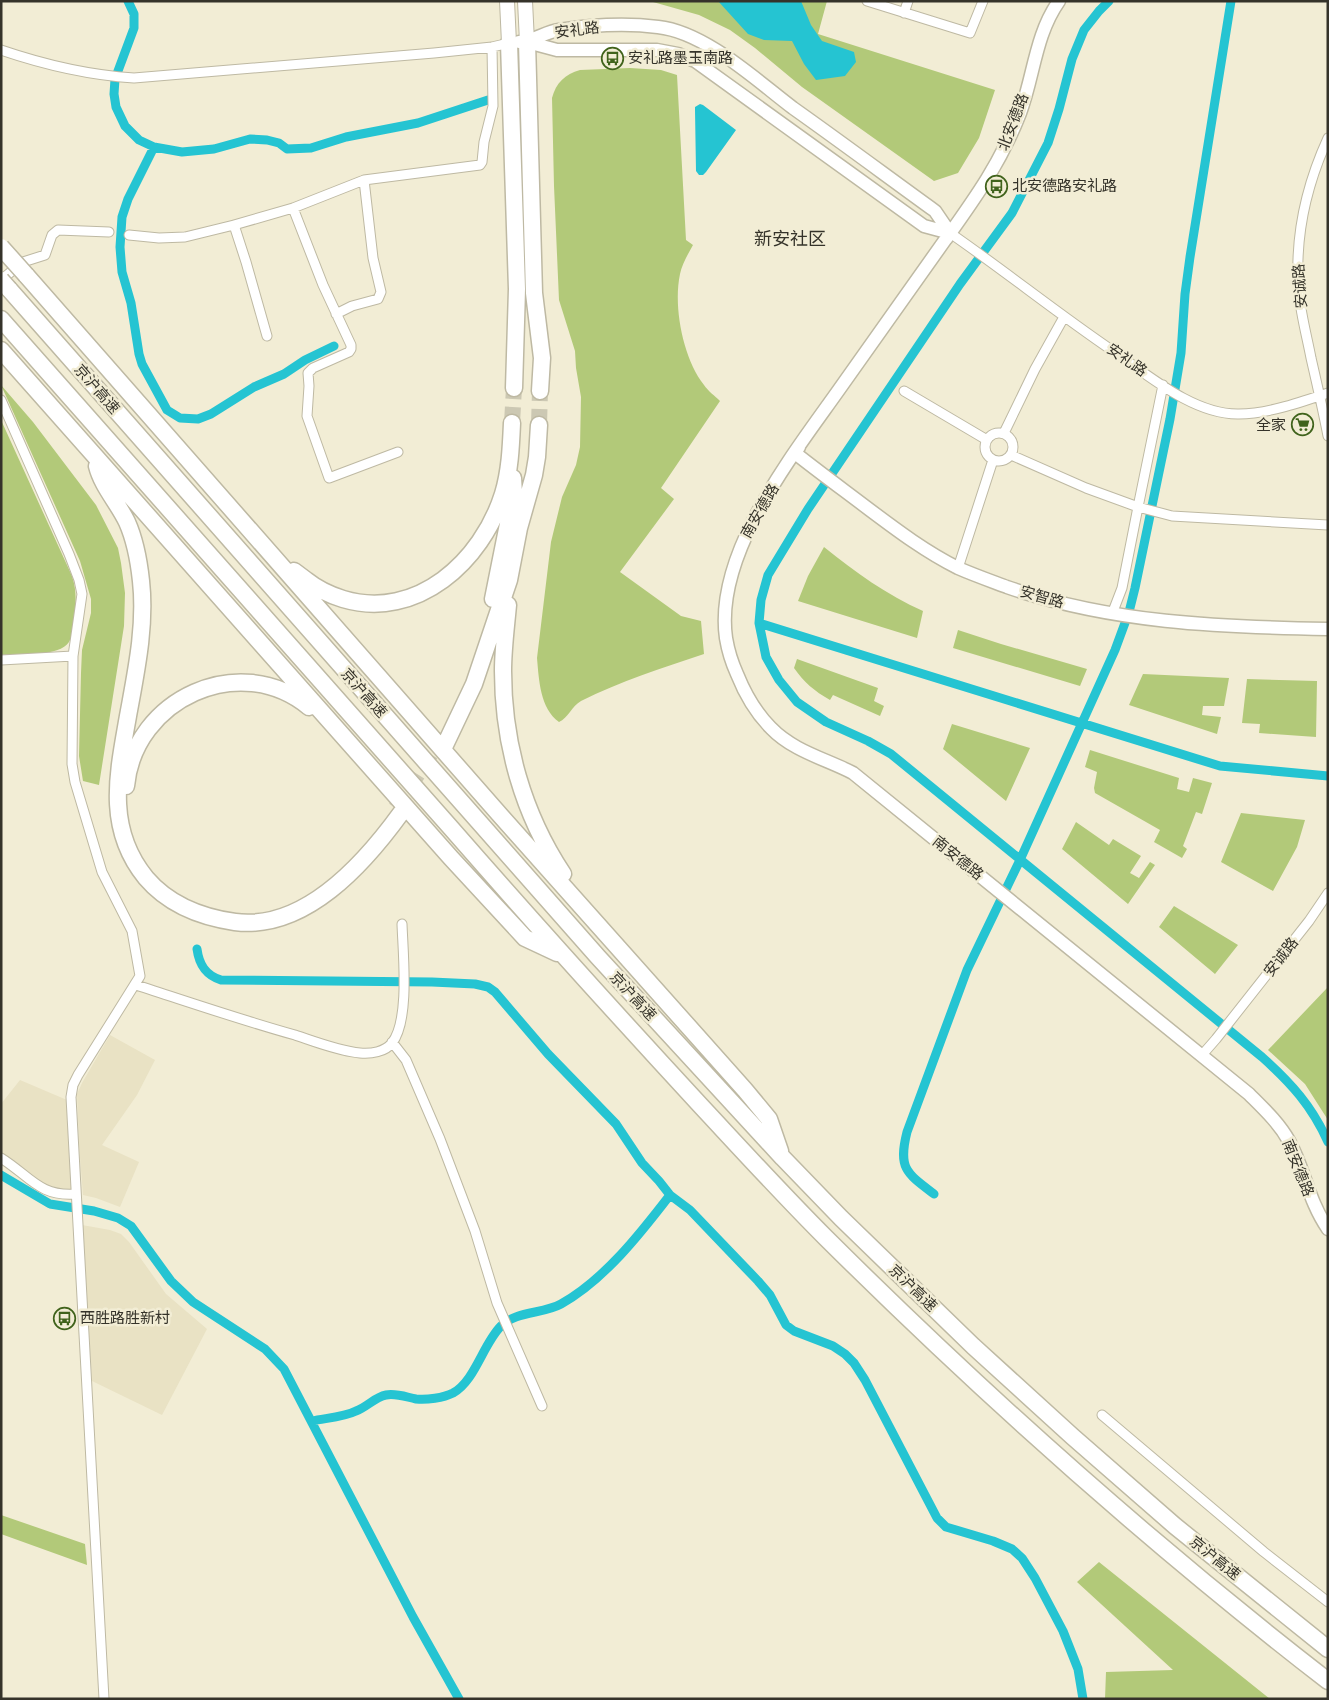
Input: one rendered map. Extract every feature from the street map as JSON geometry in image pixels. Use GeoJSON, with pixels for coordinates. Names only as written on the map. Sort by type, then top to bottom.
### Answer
{"type":"FeatureCollection","features":[{"type":"Feature","properties":{"kind":"highway"},"geometry":{"type":"LineString","coordinates":[[527,42],[534,293],[542,358],[540,390]]}},
{"type":"Feature","properties":{"kind":"highway"},"geometry":{"type":"LineString","coordinates":[[509,43],[517,289],[514,388]]}},
{"type":"Feature","properties":{"kind":"highway"},"geometry":{"type":"LineString","coordinates":[[1,247],[572,897],[719,1060],[769,1119],[782,1158]]}},
{"type":"Feature","properties":{"kind":"highway","name":"京沪高速"},"geometry":{"type":"LineString","coordinates":[[4,283],[598,957],[782,1158],[973,1346],[1073,1437],[1175,1526],[1328,1649]]}},
{"type":"Feature","properties":{"kind":"highway","name":"京沪高速"},"geometry":{"type":"LineString","coordinates":[[1,319],[564,956],[764,1174],[824,1236],[956,1363],[1056,1455],[1264,1632],[1328,1681]]}},
{"type":"Feature","properties":{"kind":"highway"},"geometry":{"type":"LineString","coordinates":[[1,350],[425,829],[525,938],[564,956]]}},
{"type":"Feature","properties":{"kind":"highway"},"geometry":{"type":"LineString","coordinates":[[280,566],[296,572],[321,590],[342,599],[366,604],[390,602],[413,596],[434,587],[469,558],[494,518],[504,493],[510,454],[512,423]]}},
{"type":"Feature","properties":{"kind":"highway"},"geometry":{"type":"LineString","coordinates":[[538,425],[537,457],[534,475],[519,528],[510,580],[503,671],[505,703],[510,743],[519,782],[547,849],[563,874],[572,897]]}},
{"type":"Feature","properties":{"kind":"highway"},"geometry":{"type":"LineString","coordinates":[[510,454],[514,494],[498,580],[486,629],[467,682],[442,742],[474,684],[510,580]]}},
{"type":"Feature","properties":{"kind":"highway"},"geometry":{"type":"LineString","coordinates":[[95,456],[100,476],[128,524],[137,553],[141,582],[142,611],[136,670],[118,778],[118,815],[122,834],[129,852],[139,869],[168,898],[203,908],[220,916],[276,912],[310,897],[340,875],[398,810]]}},
{"type":"Feature","properties":{"kind":"highway"},"geometry":{"type":"LineString","coordinates":[[182,903],[145,865],[130,832],[125,796],[127,779],[138,745],[158,717],[180,699],[200,689],[217,684],[233,682],[269,686],[295,697],[348,742]]}},
{"type":"Feature","properties":{"kind":"main road"},"geometry":{"type":"LineString","coordinates":[[507,1],[509,43]]}},
{"type":"Feature","properties":{"kind":"main road"},"geometry":{"type":"LineString","coordinates":[[525,1],[527,42]]}},
{"type":"Feature","properties":{"kind":"street"},"geometry":{"type":"LineString","coordinates":[[867,1],[970,33],[983,1]]}},
{"type":"Feature","properties":{"kind":"street"},"geometry":{"type":"LineString","coordinates":[[904,13],[908,1]]}},
{"type":"Feature","properties":{"kind":"street","name":"北安德路"},"geometry":{"type":"LineString","coordinates":[[950,233],[987,181],[1008,141],[1021,110],[1038,46],[1045,27],[1059,1]]}},
{"type":"Feature","properties":{"kind":"street","name":"安礼路"},"geometry":{"type":"LineString","coordinates":[[527,42],[557,30],[600,26],[636,26],[672,30],[697,39],[734,63],[935,211],[950,233],[1064,317],[1166,388],[1215,411],[1238,414],[1262,411],[1324,394]]}},
{"type":"Feature","properties":{"kind":"street"},"geometry":{"type":"LineString","coordinates":[[1,50],[33,61],[108,76],[151,77],[492,47],[509,43],[527,42]]}},
{"type":"Feature","properties":{"kind":"street","name":"安礼路"},"geometry":{"type":"LineString","coordinates":[[527,42],[558,50],[657,50],[678,54],[695,61],[924,226],[950,233]]}},
{"type":"Feature","properties":{"kind":"street"},"geometry":{"type":"LineString","coordinates":[[129,235],[174,238],[234,225],[293,208],[364,180],[480,165],[494,106],[492,47]]}},
{"type":"Feature","properties":{"kind":"street","name":"安诚路"},"geometry":{"type":"LineString","coordinates":[[1328,138],[1317,162],[1308,192],[1299,240],[1299,295],[1324,394],[1328,436]]}},
{"type":"Feature","properties":{"kind":"street"},"geometry":{"type":"LineString","coordinates":[[336,314],[352,306],[378,299],[381,292],[373,258],[364,180]]}},
{"type":"Feature","properties":{"kind":"street"},"geometry":{"type":"LineString","coordinates":[[293,208],[336,314],[348,336],[351,349],[344,355],[313,368],[308,373],[307,416],[328,478],[398,452]]}},
{"type":"Feature","properties":{"kind":"street"},"geometry":{"type":"LineString","coordinates":[[234,225],[267,336]]}},
{"type":"Feature","properties":{"kind":"street"},"geometry":{"type":"LineString","coordinates":[[4,283],[23,262],[46,255],[52,235],[58,230],[109,232]]}},
{"type":"Feature","properties":{"kind":"street","name":"南安德路"},"geometry":{"type":"LineString","coordinates":[[950,233],[794,453],[754,517],[739,548],[729,585],[725,613],[726,638],[733,664],[744,692],[756,712],[772,730],[801,750],[853,774],[1250,1094],[1279,1125],[1289,1142],[1298,1161],[1313,1205],[1328,1229]]}},
{"type":"Feature","properties":{"kind":"street"},"geometry":{"type":"LineString","coordinates":[[1004,433],[1035,369],[1064,317]]}},
{"type":"Feature","properties":{"kind":"street"},"geometry":{"type":"LineString","coordinates":[[1115,615],[1142,508],[1166,388]]}},
{"type":"Feature","properties":{"kind":"street"},"geometry":{"type":"LineString","coordinates":[[904,391],[987,440]]}},
{"type":"Feature","properties":{"kind":"street"},"geometry":{"type":"LineString","coordinates":[[1,400],[79,580],[82,594],[73,656],[72,764],[75,782],[102,872],[132,931],[140,976],[136,985],[100,1038],[73,1085],[71,1108],[104,1699]]}},
{"type":"Feature","properties":{"kind":"street"},"geometry":{"type":"LineString","coordinates":[[995,433],[1004,433],[1013,442],[1011,455],[1000,461],[994,460],[987,454],[985,446],[987,440],[995,433]]}},
{"type":"Feature","properties":{"kind":"street","name":"安智路"},"geometry":{"type":"LineString","coordinates":[[794,453],[895,529],[928,551],[958,568],[1027,594],[1057,603],[1139,618],[1240,627],[1328,629]]}},
{"type":"Feature","properties":{"kind":"street"},"geometry":{"type":"LineString","coordinates":[[1011,455],[1086,488],[1142,508],[1172,516],[1328,525]]}},
{"type":"Feature","properties":{"kind":"street"},"geometry":{"type":"LineString","coordinates":[[958,568],[994,460]]}},
{"type":"Feature","properties":{"kind":"street"},"geometry":{"type":"LineString","coordinates":[[1,660],[73,656]]}},
{"type":"Feature","properties":{"kind":"street","name":"安诚路"},"geometry":{"type":"LineString","coordinates":[[1202,1055],[1309,921],[1328,893]]}},
{"type":"Feature","properties":{"kind":"street"},"geometry":{"type":"LineString","coordinates":[[136,985],[232,1017],[347,1051],[377,1052],[385,1049],[400,1029],[403,989],[402,924]]}},
{"type":"Feature","properties":{"kind":"street"},"geometry":{"type":"LineString","coordinates":[[392,1042],[406,1060],[443,1148],[475,1231],[508,1331],[542,1406]]}},
{"type":"Feature","properties":{"kind":"street"},"geometry":{"type":"LineString","coordinates":[[1,1158],[45,1190],[59,1194],[76,1195]]}},
{"type":"Feature","properties":{"kind":"street"},"geometry":{"type":"LineString","coordinates":[[1102,1415],[1264,1552],[1328,1602]]}},
{"type":"Feature","properties":{"kind":"shaded area"},"geometry":{"type":"Polygon","coordinates":[[[110,1035],[155,1060],[137,1095],[102,1145],[139,1162],[120,1207],[83,1195],[79,1145],[77,1094],[110,1035]]]}},
{"type":"Feature","properties":{"kind":"shaded area"},"geometry":{"type":"Polygon","coordinates":[[[20,1080],[67,1100],[72,1190],[60,1191],[46,1187],[1,1154],[1,1104],[20,1080]]]}},
{"type":"Feature","properties":{"kind":"shaded area"},"geometry":{"type":"Polygon","coordinates":[[[82,1225],[121,1234],[129,1242],[166,1294],[207,1329],[162,1415],[92,1381],[82,1225]]]}},
{"type":"Feature","properties":{"kind":"green space"},"geometry":{"type":"Polygon","coordinates":[[[574,1],[827,1],[818,34],[995,90],[979,138],[958,173],[934,181],[802,87],[730,30],[699,15],[653,2],[574,1]]]}},
{"type":"Feature","properties":{"kind":"green space"},"geometry":{"type":"Polygon","coordinates":[[[630,68],[661,70],[677,75],[686,240],[693,245],[680,274],[678,287],[679,317],[681,332],[690,361],[706,387],[720,401],[661,488],[674,499],[620,572],[681,616],[701,621],[704,654],[642,675],[581,701],[559,722],[544,701],[537,658],[551,542],[562,497],[576,465],[580,447],[581,397],[575,351],[559,300],[552,98],[562,80],[580,70],[630,68]]]}},
{"type":"Feature","properties":{"kind":"green space"},"geometry":{"type":"Polygon","coordinates":[[[1,385],[33,422],[96,505],[118,548],[125,593],[124,626],[99,785],[83,781],[79,756],[82,650],[91,613],[91,599],[80,561],[1,385]]]}},
{"type":"Feature","properties":{"kind":"green space"},"geometry":{"type":"Polygon","coordinates":[[[1,420],[72,576],[75,587],[73,631],[69,642],[57,650],[1,655],[1,420]]]}},
{"type":"Feature","properties":{"kind":"green space"},"geometry":{"type":"Polygon","coordinates":[[[824,547],[872,582],[897,598],[923,611],[917,638],[798,601],[808,576],[824,547]]]}},
{"type":"Feature","properties":{"kind":"green space"},"geometry":{"type":"Polygon","coordinates":[[[958,630],[1087,669],[1080,686],[953,648],[958,630]]]}},
{"type":"Feature","properties":{"kind":"green space"},"geometry":{"type":"Polygon","coordinates":[[[797,659],[878,688],[874,701],[884,706],[880,716],[833,695],[830,700],[819,693],[794,668],[797,659]]]}},
{"type":"Feature","properties":{"kind":"green space"},"geometry":{"type":"Polygon","coordinates":[[[1143,674],[1229,678],[1224,706],[1203,706],[1202,715],[1221,717],[1217,734],[1129,705],[1143,674]]]}},
{"type":"Feature","properties":{"kind":"green space"},"geometry":{"type":"Polygon","coordinates":[[[1247,679],[1317,681],[1316,737],[1259,733],[1260,724],[1242,723],[1247,679]]]}},
{"type":"Feature","properties":{"kind":"green space"},"geometry":{"type":"Polygon","coordinates":[[[952,724],[1030,748],[1006,801],[943,749],[952,724]]]}},
{"type":"Feature","properties":{"kind":"green space"},"geometry":{"type":"Polygon","coordinates":[[[1090,750],[1179,778],[1177,789],[1189,792],[1193,778],[1212,783],[1202,814],[1196,812],[1183,846],[1187,849],[1182,858],[1154,842],[1160,830],[1095,793],[1097,772],[1085,767],[1090,750]]]}},
{"type":"Feature","properties":{"kind":"green space"},"geometry":{"type":"Polygon","coordinates":[[[1241,813],[1305,820],[1297,847],[1273,891],[1221,862],[1241,813]]]}},
{"type":"Feature","properties":{"kind":"green space"},"geometry":{"type":"Polygon","coordinates":[[[1076,822],[1109,845],[1113,839],[1141,856],[1130,873],[1139,878],[1150,862],[1155,865],[1128,904],[1062,849],[1076,822]]]}},
{"type":"Feature","properties":{"kind":"green space"},"geometry":{"type":"Polygon","coordinates":[[[1174,906],[1238,945],[1215,974],[1159,927],[1174,906]]]}},
{"type":"Feature","properties":{"kind":"green space"},"geometry":{"type":"Polygon","coordinates":[[[1328,987],[1328,1120],[1305,1084],[1268,1050],[1328,987]]]}},
{"type":"Feature","properties":{"kind":"green space"},"geometry":{"type":"Polygon","coordinates":[[[1,1515],[85,1544],[87,1565],[1,1534],[1,1515]]]}},
{"type":"Feature","properties":{"kind":"green space"},"geometry":{"type":"Polygon","coordinates":[[[1099,1562],[1270,1699],[1105,1699],[1106,1672],[1173,1670],[1077,1582],[1099,1562]]]}},
{"type":"Feature","properties":{"kind":"water"},"geometry":{"type":"Polygon","coordinates":[[[718,1],[801,1],[811,25],[822,41],[854,52],[856,62],[845,76],[816,80],[804,64],[792,41],[764,40],[748,34],[718,1]]]}},
{"type":"Feature","properties":{"kind":"water"},"geometry":{"type":"Polygon","coordinates":[[[700,104],[736,130],[703,175],[699,175],[696,171],[695,107],[700,104]]]}},
{"type":"Feature","properties":{"kind":"waterway"},"geometry":{"type":"LineString","coordinates":[[128,1],[134,14],[134,28],[115,79],[114,94],[116,107],[125,126],[139,140],[154,147],[182,152],[214,149],[250,139],[279,143],[287,149],[311,148],[346,137],[418,123],[488,100]]}},
{"type":"Feature","properties":{"kind":"waterway"},"geometry":{"type":"LineString","coordinates":[[1109,1],[1084,30],[1072,59],[1048,143],[1012,213],[960,284],[808,509],[768,575],[761,600],[759,623],[766,657],[779,680],[797,702],[826,722],[868,741],[891,754],[1262,1057],[1282,1076],[1308,1106],[1328,1142]]}},
{"type":"Feature","properties":{"kind":"waterway"},"geometry":{"type":"LineString","coordinates":[[934,1194],[917,1181],[907,1169],[903,1154],[907,1132],[967,970],[1020,860],[1115,650],[1129,612],[1135,588],[1170,419],[1181,353],[1185,294],[1190,257],[1231,1]]}},
{"type":"Feature","properties":{"kind":"waterway"},"geometry":{"type":"LineString","coordinates":[[154,147],[128,199],[122,217],[120,247],[122,272],[131,303],[139,354],[142,364],[167,410],[180,418],[198,419],[211,414],[254,387],[284,374],[305,360],[334,346]]}},
{"type":"Feature","properties":{"kind":"waterway"},"geometry":{"type":"LineString","coordinates":[[759,623],[1220,766],[1328,776]]}},
{"type":"Feature","properties":{"kind":"waterway"},"geometry":{"type":"LineString","coordinates":[[197,949],[199,959],[207,972],[221,980],[432,982],[475,984],[488,987],[495,992],[548,1054],[616,1124],[642,1163],[670,1195],[690,1210],[758,1281],[770,1295],[786,1325],[794,1331],[833,1346],[854,1363],[865,1380],[937,1518],[946,1527],[993,1541],[1012,1549],[1022,1558],[1035,1578],[1063,1631],[1078,1669],[1083,1699]]}},
{"type":"Feature","properties":{"kind":"waterway"},"geometry":{"type":"LineString","coordinates":[[1,1175],[50,1204],[94,1211],[118,1218],[131,1226],[171,1281],[193,1302],[265,1349],[284,1369],[413,1617],[459,1699]]}},
{"type":"Feature","properties":{"kind":"waterway"},"geometry":{"type":"LineString","coordinates":[[312,1421],[351,1413],[386,1395],[425,1399],[453,1393],[467,1380],[489,1342],[501,1326],[507,1321],[522,1315],[554,1307],[577,1294],[620,1255],[670,1195]]}},
{"type":"Feature","properties":{"kind":"tunnel"},"geometry":{"type":"LineString","coordinates":[[512,423],[514,388]]}},
{"type":"Feature","properties":{"kind":"tunnel"},"geometry":{"type":"LineString","coordinates":[[539,425],[540,391]]}},
{"type":"Feature","properties":{"kind":"tunnel"},"geometry":{"type":"LineString","coordinates":[[396,808],[440,739]]}},
{"type":"Feature","properties":{"kind":"place","name":"安礼路墨玉南路"},"geometry":{"type":"Point","coordinates":[612,58]}},
{"type":"Feature","properties":{"kind":"place","name":"北安德路安礼路"},"geometry":{"type":"Point","coordinates":[996,186]}},
{"type":"Feature","properties":{"kind":"place","name":"全家"},"geometry":{"type":"Point","coordinates":[1302,425]}},
{"type":"Feature","properties":{"kind":"place","name":"西胜路胜新村"},"geometry":{"type":"Point","coordinates":[64,1318]}},
{"type":"Feature","properties":{"kind":"district","name":"新安社区"},"geometry":{"type":"Point","coordinates":[790,238]}}]}
